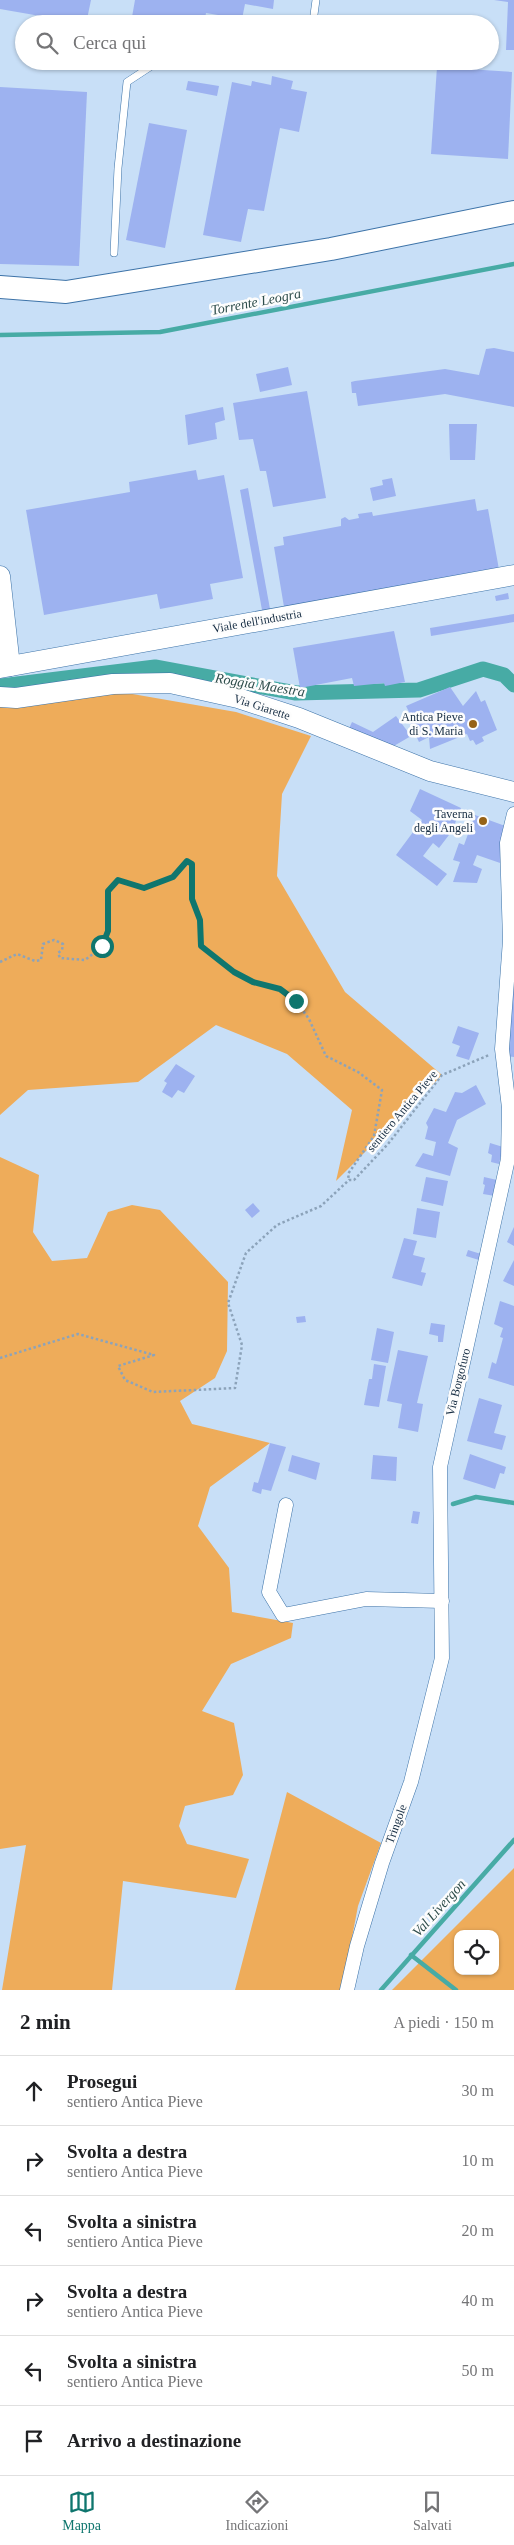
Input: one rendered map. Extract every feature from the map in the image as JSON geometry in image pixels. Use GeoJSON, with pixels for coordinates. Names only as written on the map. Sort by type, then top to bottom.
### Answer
{"type":"FeatureCollection","features":[{"type":"Feature","properties":{"kind":"main road"},"geometry":{"type":"LineString","coordinates":[[0,288],[75,290],[331,248],[514,212]]}},
{"type":"Feature","properties":{"kind":"street"},"geometry":{"type":"LineString","coordinates":[[0,576],[5,667]]}},
{"type":"Feature","properties":{"kind":"street","name":"Viale dell'industria"},"geometry":{"type":"LineString","coordinates":[[5,667],[514,576]]}},
{"type":"Feature","properties":{"kind":"street","name":"Via Giarette"},"geometry":{"type":"LineString","coordinates":[[0,698],[16,698],[113,684],[170,683],[238,698],[308,722],[430,771],[514,792]]}},
{"type":"Feature","properties":{"kind":"street","name":"Via Borgofuro"},"geometry":{"type":"LineString","coordinates":[[442,1658],[438,1491],[440,1467],[508,1159],[511,1109],[502,1049],[510,940],[507,843],[514,814]]}},
{"type":"Feature","properties":{"kind":"street"},"geometry":{"type":"LineString","coordinates":[[286,1505],[269,1592],[283,1615],[366,1599],[442,1602]]}},
{"type":"Feature","properties":{"kind":"street","name":"Tringole"},"geometry":{"type":"LineString","coordinates":[[347,1990],[368,1907],[411,1782],[442,1658]]}},
{"type":"Feature","properties":{"kind":"lane"},"geometry":{"type":"LineString","coordinates":[[314,15],[316,0]]}},
{"type":"Feature","properties":{"kind":"lane"},"geometry":{"type":"LineString","coordinates":[[114,253],[118,168],[127,82],[145,70]]}},
{"type":"Feature","properties":{"kind":"path","name":"sentiero Antica Pieve"},"geometry":{"type":"LineString","coordinates":[[0,962],[17,954],[36,961],[41,960],[43,944],[54,940],[62,944],[62,950],[58,953],[60,958],[85,960],[102,946],[108,931],[108,891],[118,880],[144,888],[173,877],[187,861],[192,864],[192,899],[200,920],[201,946],[234,972],[253,982],[280,989],[288,995],[309,1019],[326,1056],[358,1072],[382,1090],[374,1136],[348,1174],[349,1180]]}},
{"type":"Feature","properties":{"kind":"path","name":"sentiero Antica Pieve"},"geometry":{"type":"LineString","coordinates":[[0,1358],[78,1334],[154,1355],[118,1366],[125,1380],[153,1392],[235,1388],[242,1344],[228,1303],[246,1253],[277,1225],[320,1206],[349,1180],[354,1180],[388,1144],[442,1075],[502,1049]]}},
{"type":"Feature","properties":{"kind":"shaded area"},"geometry":{"type":"Polygon","coordinates":[[[121,692],[236,712],[311,736],[282,794],[277,876],[345,992],[442,1075],[336,1181],[352,1110],[287,1054],[216,1025],[138,1082],[28,1090],[0,1115],[0,703],[121,692]]]}},
{"type":"Feature","properties":{"kind":"shaded area"},"geometry":{"type":"Polygon","coordinates":[[[0,1157],[39,1175],[33,1232],[52,1261],[87,1258],[108,1212],[132,1205],[160,1210],[228,1282],[227,1351],[215,1378],[180,1401],[192,1424],[270,1443],[210,1487],[198,1526],[229,1568],[232,1612],[293,1623],[291,1638],[231,1664],[202,1711],[234,1723],[243,1775],[233,1795],[185,1806],[179,1826],[187,1844],[249,1859],[236,1898],[123,1881],[112,1990],[2,1990],[26,1845],[0,1849],[0,1157]]]}},
{"type":"Feature","properties":{"kind":"shaded area"},"geometry":{"type":"Polygon","coordinates":[[[287,1792],[381,1843],[358,1906],[342,1990],[235,1990],[287,1792]]]}},
{"type":"Feature","properties":{"kind":"shaded area"},"geometry":{"type":"Polygon","coordinates":[[[514,1868],[514,1990],[392,1990],[514,1868]]]}},
{"type":"Feature","properties":{"kind":"building"},"geometry":{"type":"Polygon","coordinates":[[[0,0],[91,0],[88,15],[34,15],[0,9],[0,0]]]}},
{"type":"Feature","properties":{"kind":"building"},"geometry":{"type":"Polygon","coordinates":[[[135,0],[274,0],[273,9],[245,4],[243,15],[206,13],[206,15],[132,15],[135,0]]]}},
{"type":"Feature","properties":{"kind":"building"},"geometry":{"type":"Polygon","coordinates":[[[494,0],[514,0],[514,50],[506,50],[508,2],[494,0]]]}},
{"type":"Feature","properties":{"kind":"building"},"geometry":{"type":"Polygon","coordinates":[[[437,70],[512,72],[508,159],[431,154],[437,70]]]}},
{"type":"Feature","properties":{"kind":"building"},"geometry":{"type":"Polygon","coordinates":[[[272,76],[293,81],[291,89],[307,92],[299,132],[280,128],[264,211],[248,209],[241,242],[203,235],[232,82],[251,86],[252,81],[271,85],[272,76]]]}},
{"type":"Feature","properties":{"kind":"building"},"geometry":{"type":"Polygon","coordinates":[[[188,81],[219,86],[217,96],[186,90],[188,81]]]}},
{"type":"Feature","properties":{"kind":"building"},"geometry":{"type":"Polygon","coordinates":[[[0,87],[87,92],[79,266],[0,264],[0,87]]]}},
{"type":"Feature","properties":{"kind":"building"},"geometry":{"type":"Polygon","coordinates":[[[149,123],[187,130],[165,248],[126,240],[149,123]]]}},
{"type":"Feature","properties":{"kind":"building"},"geometry":{"type":"Polygon","coordinates":[[[494,348],[514,352],[514,407],[445,394],[358,406],[356,393],[352,393],[351,382],[355,381],[445,369],[479,375],[486,349],[494,348]]]}},
{"type":"Feature","properties":{"kind":"building"},"geometry":{"type":"Polygon","coordinates":[[[288,367],[292,385],[260,392],[256,374],[288,367]]]}},
{"type":"Feature","properties":{"kind":"building"},"geometry":{"type":"Polygon","coordinates":[[[307,391],[326,498],[273,507],[266,471],[260,471],[253,439],[239,440],[233,403],[307,391]]]}},
{"type":"Feature","properties":{"kind":"building"},"geometry":{"type":"Polygon","coordinates":[[[223,407],[225,420],[215,423],[217,439],[188,445],[185,415],[223,407]]]}},
{"type":"Feature","properties":{"kind":"building"},"geometry":{"type":"Polygon","coordinates":[[[449,424],[477,424],[475,460],[450,460],[449,424]]]}},
{"type":"Feature","properties":{"kind":"building"},"geometry":{"type":"Polygon","coordinates":[[[196,470],[198,480],[224,475],[243,578],[210,584],[213,599],[160,609],[157,594],[44,615],[26,510],[130,492],[129,482],[196,470]]]}},
{"type":"Feature","properties":{"kind":"building"},"geometry":{"type":"Polygon","coordinates":[[[392,478],[396,496],[373,501],[370,488],[383,485],[382,480],[392,478]]]}},
{"type":"Feature","properties":{"kind":"building"},"geometry":{"type":"Polygon","coordinates":[[[248,488],[270,609],[262,610],[240,490],[248,488]]]}},
{"type":"Feature","properties":{"kind":"building"},"geometry":{"type":"Polygon","coordinates":[[[475,499],[477,511],[488,509],[500,575],[285,613],[274,547],[284,545],[283,537],[341,526],[341,519],[345,517],[349,520],[359,518],[358,514],[372,512],[373,516],[475,499]]]}},
{"type":"Feature","properties":{"kind":"building"},"geometry":{"type":"Polygon","coordinates":[[[508,593],[509,599],[496,601],[495,596],[508,593]]]}},
{"type":"Feature","properties":{"kind":"building"},"geometry":{"type":"Polygon","coordinates":[[[514,614],[514,622],[431,636],[430,628],[514,614]]]}},
{"type":"Feature","properties":{"kind":"building"},"geometry":{"type":"Polygon","coordinates":[[[394,631],[405,682],[385,686],[384,683],[354,686],[352,678],[300,688],[293,648],[394,631]]]}},
{"type":"Feature","properties":{"kind":"building"},"geometry":{"type":"Polygon","coordinates":[[[450,687],[463,706],[476,691],[481,702],[485,700],[497,730],[482,737],[484,741],[476,745],[473,740],[470,741],[467,734],[430,749],[429,737],[419,742],[407,716],[410,714],[406,706],[450,687]]]}},
{"type":"Feature","properties":{"kind":"building"},"geometry":{"type":"Polygon","coordinates":[[[396,716],[411,736],[387,750],[347,733],[352,722],[373,732],[396,716]]]}},
{"type":"Feature","properties":{"kind":"building"},"geometry":{"type":"Polygon","coordinates":[[[420,789],[461,808],[452,831],[439,848],[433,843],[423,856],[447,874],[437,886],[396,855],[422,820],[410,811],[420,789]]]}},
{"type":"Feature","properties":{"kind":"building"},"geometry":{"type":"Polygon","coordinates":[[[475,815],[508,827],[503,864],[477,855],[473,865],[482,869],[477,883],[453,882],[460,862],[453,860],[459,843],[464,845],[475,815]]]}},
{"type":"Feature","properties":{"kind":"building"},"geometry":{"type":"Polygon","coordinates":[[[514,989],[514,1057],[506,1056],[514,989]]]}},
{"type":"Feature","properties":{"kind":"building"},"geometry":{"type":"Polygon","coordinates":[[[458,1026],[479,1033],[469,1060],[456,1056],[460,1046],[452,1043],[458,1026]]]}},
{"type":"Feature","properties":{"kind":"building"},"geometry":{"type":"Polygon","coordinates":[[[176,1064],[195,1076],[184,1093],[178,1090],[172,1098],[162,1092],[167,1083],[164,1081],[176,1064]]]}},
{"type":"Feature","properties":{"kind":"building"},"geometry":{"type":"Polygon","coordinates":[[[476,1085],[486,1104],[457,1120],[448,1143],[458,1148],[450,1176],[415,1166],[423,1153],[433,1156],[436,1142],[425,1139],[428,1127],[426,1123],[434,1108],[446,1112],[455,1092],[462,1093],[476,1085]]]}},
{"type":"Feature","properties":{"kind":"building"},"geometry":{"type":"Polygon","coordinates":[[[490,1143],[503,1147],[499,1164],[491,1162],[492,1155],[488,1153],[490,1143]]]}},
{"type":"Feature","properties":{"kind":"building"},"geometry":{"type":"Polygon","coordinates":[[[426,1177],[448,1181],[443,1206],[421,1201],[426,1177]]]}},
{"type":"Feature","properties":{"kind":"building"},"geometry":{"type":"Polygon","coordinates":[[[484,1177],[497,1180],[495,1196],[483,1194],[484,1177]]]}},
{"type":"Feature","properties":{"kind":"building"},"geometry":{"type":"Polygon","coordinates":[[[253,1203],[260,1211],[252,1218],[245,1210],[253,1203]]]}},
{"type":"Feature","properties":{"kind":"building"},"geometry":{"type":"Polygon","coordinates":[[[417,1208],[440,1212],[436,1238],[413,1234],[417,1208]]]}},
{"type":"Feature","properties":{"kind":"building"},"geometry":{"type":"Polygon","coordinates":[[[514,1227],[514,1246],[507,1242],[514,1227]]]}},
{"type":"Feature","properties":{"kind":"building"},"geometry":{"type":"Polygon","coordinates":[[[404,1238],[417,1241],[413,1255],[425,1258],[421,1272],[426,1273],[422,1286],[392,1278],[404,1238]]]}},
{"type":"Feature","properties":{"kind":"building"},"geometry":{"type":"Polygon","coordinates":[[[468,1250],[481,1254],[479,1260],[466,1256],[468,1250]]]}},
{"type":"Feature","properties":{"kind":"building"},"geometry":{"type":"Polygon","coordinates":[[[514,1260],[514,1286],[503,1281],[514,1260]]]}},
{"type":"Feature","properties":{"kind":"building"},"geometry":{"type":"Polygon","coordinates":[[[500,1301],[514,1306],[514,1386],[488,1378],[492,1362],[496,1364],[503,1338],[500,1337],[503,1328],[494,1324],[500,1301]]]}},
{"type":"Feature","properties":{"kind":"building"},"geometry":{"type":"Polygon","coordinates":[[[305,1316],[306,1322],[297,1323],[296,1317],[305,1316]]]}},
{"type":"Feature","properties":{"kind":"building"},"geometry":{"type":"Polygon","coordinates":[[[431,1323],[445,1325],[443,1342],[438,1342],[438,1336],[429,1334],[431,1323]]]}},
{"type":"Feature","properties":{"kind":"building"},"geometry":{"type":"Polygon","coordinates":[[[377,1328],[394,1332],[388,1363],[371,1360],[377,1328]]]}},
{"type":"Feature","properties":{"kind":"building"},"geometry":{"type":"Polygon","coordinates":[[[398,1350],[428,1356],[417,1403],[423,1404],[418,1432],[398,1428],[402,1404],[387,1401],[398,1350]]]}},
{"type":"Feature","properties":{"kind":"building"},"geometry":{"type":"Polygon","coordinates":[[[374,1364],[386,1366],[379,1407],[364,1405],[369,1379],[372,1379],[374,1364]]]}},
{"type":"Feature","properties":{"kind":"building"},"geometry":{"type":"Polygon","coordinates":[[[479,1398],[502,1405],[494,1433],[506,1436],[502,1450],[467,1441],[479,1398]]]}},
{"type":"Feature","properties":{"kind":"building"},"geometry":{"type":"Polygon","coordinates":[[[270,1443],[286,1447],[271,1491],[262,1489],[261,1494],[252,1491],[254,1482],[258,1483],[270,1443]]]}},
{"type":"Feature","properties":{"kind":"building"},"geometry":{"type":"Polygon","coordinates":[[[470,1454],[506,1467],[504,1474],[500,1473],[495,1489],[463,1479],[470,1454]]]}},
{"type":"Feature","properties":{"kind":"building"},"geometry":{"type":"Polygon","coordinates":[[[292,1455],[320,1463],[316,1480],[288,1471],[292,1455]]]}},
{"type":"Feature","properties":{"kind":"building"},"geometry":{"type":"Polygon","coordinates":[[[373,1455],[397,1457],[396,1481],[371,1479],[373,1455]]]}},
{"type":"Feature","properties":{"kind":"building"},"geometry":{"type":"Polygon","coordinates":[[[413,1511],[420,1512],[418,1524],[411,1523],[413,1511]]]}},
{"type":"Feature","properties":{"kind":"waterway","name":"Torrente Leogra"},"geometry":{"type":"LineString","coordinates":[[0,335],[160,332],[514,264]]}},
{"type":"Feature","properties":{"kind":"waterway","name":"Roggia Maestra"},"geometry":{"type":"LineString","coordinates":[[0,686],[155,667],[296,693],[419,690],[483,669],[504,675],[514,685]]}},
{"type":"Feature","properties":{"kind":"waterway"},"geometry":{"type":"LineString","coordinates":[[453,1504],[476,1497],[514,1503]]}},
{"type":"Feature","properties":{"kind":"waterway","name":"Val Livergon"},"geometry":{"type":"LineString","coordinates":[[381,1990],[514,1840]]}},
{"type":"Feature","properties":{"kind":"waterway"},"geometry":{"type":"LineString","coordinates":[[411,1955],[456,1990]]}},
{"type":"Feature","properties":{"kind":"place","name":"Antica Pieve di S. Maria"},"geometry":{"type":"Point","coordinates":[473,724]}},
{"type":"Feature","properties":{"kind":"place","name":"Taverna degli Angeli"},"geometry":{"type":"Point","coordinates":[483,821]}},
{"type":"Feature","properties":{"kind":"route"},"geometry":{"type":"LineString","coordinates":[[102,946],[108,931],[108,891],[118,880],[144,888],[173,877],[187,861],[192,864],[192,899],[200,920],[201,946],[234,972],[253,982],[280,989],[296,1001]]}}]}
